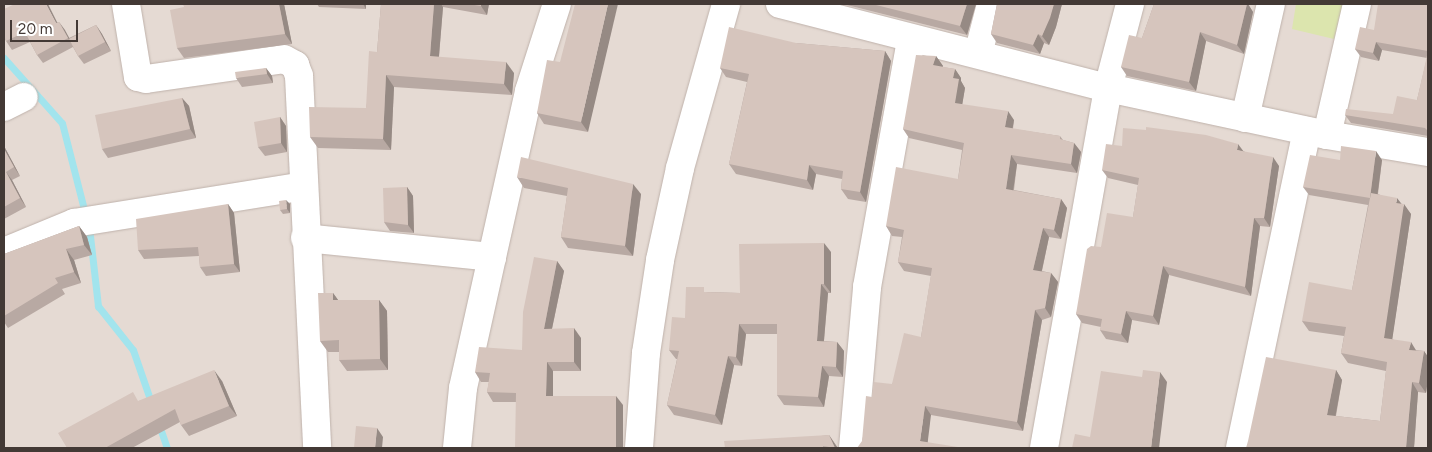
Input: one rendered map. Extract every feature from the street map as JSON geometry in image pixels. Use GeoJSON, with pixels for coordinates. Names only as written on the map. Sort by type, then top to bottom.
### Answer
{"type":"FeatureCollection","features":[{"type":"Feature","properties":{"kind":"street"},"geometry":{"type":"LineString","coordinates":[[126,4],[138,77],[146,79],[284,59],[295,65],[299,76],[305,238],[317,448]]}},
{"type":"Feature","properties":{"kind":"street"},"geometry":{"type":"LineString","coordinates":[[457,448],[463,388],[529,91],[557,4]]}},
{"type":"Feature","properties":{"kind":"street"},"geometry":{"type":"LineString","coordinates":[[639,448],[646,352],[660,260],[680,168],[726,4]]}},
{"type":"Feature","properties":{"kind":"street"},"geometry":{"type":"LineString","coordinates":[[780,4],[844,13],[912,39],[1108,88],[1316,133],[1428,152]]}},
{"type":"Feature","properties":{"kind":"street"},"geometry":{"type":"LineString","coordinates":[[978,54],[991,4]]}},
{"type":"Feature","properties":{"kind":"street"},"geometry":{"type":"LineString","coordinates":[[1044,448],[1108,88],[1130,4]]}},
{"type":"Feature","properties":{"kind":"street"},"geometry":{"type":"LineString","coordinates":[[1245,118],[1271,4]]}},
{"type":"Feature","properties":{"kind":"street"},"geometry":{"type":"LineString","coordinates":[[1240,448],[1316,133],[1357,4]]}},
{"type":"Feature","properties":{"kind":"street"},"geometry":{"type":"LineString","coordinates":[[853,448],[867,287],[912,39]]}},
{"type":"Feature","properties":{"kind":"street"},"geometry":{"type":"LineString","coordinates":[[4,252],[74,223],[304,186]]}},
{"type":"Feature","properties":{"kind":"street"},"geometry":{"type":"LineString","coordinates":[[305,238],[492,257]]}},
{"type":"Feature","properties":{"kind":"shaded area"},"geometry":{"type":"Polygon","coordinates":[[[4,4],[1428,4],[1428,448],[4,448],[4,4]]]}},
{"type":"Feature","properties":{"kind":"green space"},"geometry":{"type":"Polygon","coordinates":[[[1296,4],[1343,4],[1334,39],[1292,29],[1296,4]]]}},
{"type":"Feature","properties":{"kind":"building"},"geometry":{"type":"Polygon","coordinates":[[[15,4],[46,4],[56,23],[59,22],[68,38],[37,55],[25,32],[6,41],[4,36],[4,9],[15,4]]]}},
{"type":"Feature","properties":{"kind":"building"},"geometry":{"type":"Polygon","coordinates":[[[183,4],[279,4],[285,34],[177,48],[170,10],[184,7],[183,4]]]}},
{"type":"Feature","properties":{"kind":"building"},"geometry":{"type":"Polygon","coordinates":[[[381,4],[434,4],[430,56],[506,62],[504,84],[386,75],[383,139],[310,137],[309,107],[366,108],[369,51],[377,52],[381,4]]]}},
{"type":"Feature","properties":{"kind":"building"},"geometry":{"type":"Polygon","coordinates":[[[575,4],[608,4],[581,122],[537,113],[547,60],[560,62],[575,4]]]}},
{"type":"Feature","properties":{"kind":"building"},"geometry":{"type":"Polygon","coordinates":[[[872,4],[967,4],[960,26],[872,4]]]}},
{"type":"Feature","properties":{"kind":"building"},"geometry":{"type":"Polygon","coordinates":[[[997,4],[1054,4],[1042,36],[1038,34],[1033,45],[991,34],[997,4]]]}},
{"type":"Feature","properties":{"kind":"building"},"geometry":{"type":"Polygon","coordinates":[[[1154,4],[1247,4],[1237,45],[1200,32],[1189,82],[1121,67],[1129,35],[1142,38],[1154,4]]]}},
{"type":"Feature","properties":{"kind":"building"},"geometry":{"type":"Polygon","coordinates":[[[1378,4],[1428,4],[1428,51],[1376,42],[1373,53],[1355,49],[1360,27],[1374,30],[1378,4]]]}},
{"type":"Feature","properties":{"kind":"building"},"geometry":{"type":"Polygon","coordinates":[[[96,25],[105,42],[78,56],[69,39],[96,25]]]}},
{"type":"Feature","properties":{"kind":"building"},"geometry":{"type":"Polygon","coordinates":[[[729,27],[796,43],[885,51],[860,192],[841,189],[843,171],[809,165],[807,180],[729,164],[749,74],[720,68],[729,27]]]}},
{"type":"Feature","properties":{"kind":"building"},"geometry":{"type":"Polygon","coordinates":[[[1428,51],[1428,131],[1425,128],[1345,115],[1346,109],[1393,114],[1397,96],[1417,100],[1428,51]]]}},
{"type":"Feature","properties":{"kind":"building"},"geometry":{"type":"Polygon","coordinates":[[[916,55],[936,56],[933,65],[955,69],[953,78],[959,79],[955,103],[1008,111],[1005,127],[1060,136],[1060,139],[1074,143],[1071,164],[1011,155],[1006,189],[1061,199],[1054,230],[1043,228],[1033,270],[1051,273],[1045,308],[1035,310],[1017,422],[925,406],[920,441],[964,448],[857,448],[862,441],[866,396],[872,397],[874,382],[892,384],[904,333],[921,337],[932,268],[898,262],[904,230],[886,226],[896,167],[958,179],[964,143],[903,129],[916,55]]]}},
{"type":"Feature","properties":{"kind":"building"},"geometry":{"type":"Polygon","coordinates":[[[266,68],[267,74],[236,78],[235,72],[266,68]]]}},
{"type":"Feature","properties":{"kind":"building"},"geometry":{"type":"Polygon","coordinates":[[[182,98],[190,129],[102,149],[95,115],[182,98]]]}},
{"type":"Feature","properties":{"kind":"building"},"geometry":{"type":"Polygon","coordinates":[[[280,117],[281,143],[258,147],[254,122],[280,117]]]}},
{"type":"Feature","properties":{"kind":"building"},"geometry":{"type":"Polygon","coordinates":[[[1146,127],[1206,135],[1238,144],[1237,150],[1273,157],[1264,218],[1254,218],[1245,287],[1163,266],[1153,316],[1126,311],[1121,334],[1100,330],[1102,319],[1076,314],[1087,249],[1091,246],[1101,247],[1107,213],[1133,217],[1139,178],[1102,170],[1106,144],[1122,146],[1123,128],[1146,130],[1146,127]]]}},
{"type":"Feature","properties":{"kind":"building"},"geometry":{"type":"Polygon","coordinates":[[[1341,146],[1376,151],[1370,198],[1303,187],[1310,155],[1340,160],[1341,146]]]}},
{"type":"Feature","properties":{"kind":"building"},"geometry":{"type":"Polygon","coordinates":[[[4,149],[14,167],[6,172],[20,198],[4,207],[4,149]]]}},
{"type":"Feature","properties":{"kind":"building"},"geometry":{"type":"Polygon","coordinates":[[[521,157],[633,184],[625,246],[561,237],[568,188],[517,177],[521,157]]]}},
{"type":"Feature","properties":{"kind":"building"},"geometry":{"type":"Polygon","coordinates":[[[407,187],[408,225],[384,222],[383,188],[407,187]]]}},
{"type":"Feature","properties":{"kind":"building"},"geometry":{"type":"Polygon","coordinates":[[[1371,193],[1397,198],[1396,203],[1404,204],[1384,338],[1411,342],[1409,350],[1424,351],[1419,383],[1412,382],[1406,448],[1246,448],[1266,357],[1336,370],[1327,415],[1380,421],[1387,362],[1341,353],[1346,327],[1302,321],[1309,282],[1352,290],[1371,193]]]}},
{"type":"Feature","properties":{"kind":"building"},"geometry":{"type":"Polygon","coordinates":[[[286,200],[287,209],[280,210],[279,201],[286,200]]]}},
{"type":"Feature","properties":{"kind":"building"},"geometry":{"type":"Polygon","coordinates":[[[228,204],[234,264],[200,267],[198,247],[138,250],[136,219],[228,204]]]}},
{"type":"Feature","properties":{"kind":"building"},"geometry":{"type":"Polygon","coordinates":[[[79,226],[84,245],[66,249],[74,272],[55,278],[58,283],[4,316],[4,254],[79,226]]]}},
{"type":"Feature","properties":{"kind":"building"},"geometry":{"type":"Polygon","coordinates":[[[824,243],[824,284],[821,284],[817,341],[837,342],[836,367],[822,366],[818,397],[777,395],[777,324],[739,324],[736,357],[728,356],[715,415],[667,405],[679,351],[669,350],[672,317],[685,318],[686,287],[704,287],[704,292],[740,293],[739,244],[824,243]]]}},
{"type":"Feature","properties":{"kind":"building"},"geometry":{"type":"Polygon","coordinates":[[[534,257],[557,261],[544,329],[574,328],[574,362],[547,362],[546,396],[616,396],[616,448],[515,448],[516,393],[487,392],[490,373],[475,372],[479,347],[522,350],[523,312],[534,257]]]}},
{"type":"Feature","properties":{"kind":"building"},"geometry":{"type":"Polygon","coordinates":[[[318,293],[333,293],[333,300],[379,300],[380,359],[339,360],[339,340],[320,341],[318,293]]]}},
{"type":"Feature","properties":{"kind":"building"},"geometry":{"type":"Polygon","coordinates":[[[214,370],[229,406],[181,425],[175,409],[105,448],[67,448],[58,433],[133,392],[138,401],[214,370]]]}},
{"type":"Feature","properties":{"kind":"building"},"geometry":{"type":"Polygon","coordinates":[[[1143,370],[1160,372],[1151,448],[1072,448],[1075,434],[1090,437],[1101,371],[1142,377],[1143,370]]]}},
{"type":"Feature","properties":{"kind":"building"},"geometry":{"type":"Polygon","coordinates":[[[356,426],[377,428],[375,448],[354,448],[356,426]]]}},
{"type":"Feature","properties":{"kind":"building"},"geometry":{"type":"Polygon","coordinates":[[[829,435],[835,448],[823,446],[823,448],[725,448],[724,441],[829,435]]]}},
{"type":"Feature","properties":{"kind":"waterway"},"geometry":{"type":"LineString","coordinates":[[4,58],[62,123],[86,217]]}},
{"type":"Feature","properties":{"kind":"waterway"},"geometry":{"type":"LineString","coordinates":[[89,227],[98,306],[133,350],[152,405]]}},
{"type":"Feature","properties":{"kind":"waterway"},"geometry":{"type":"LineString","coordinates":[[159,425],[167,448]]}}]}
